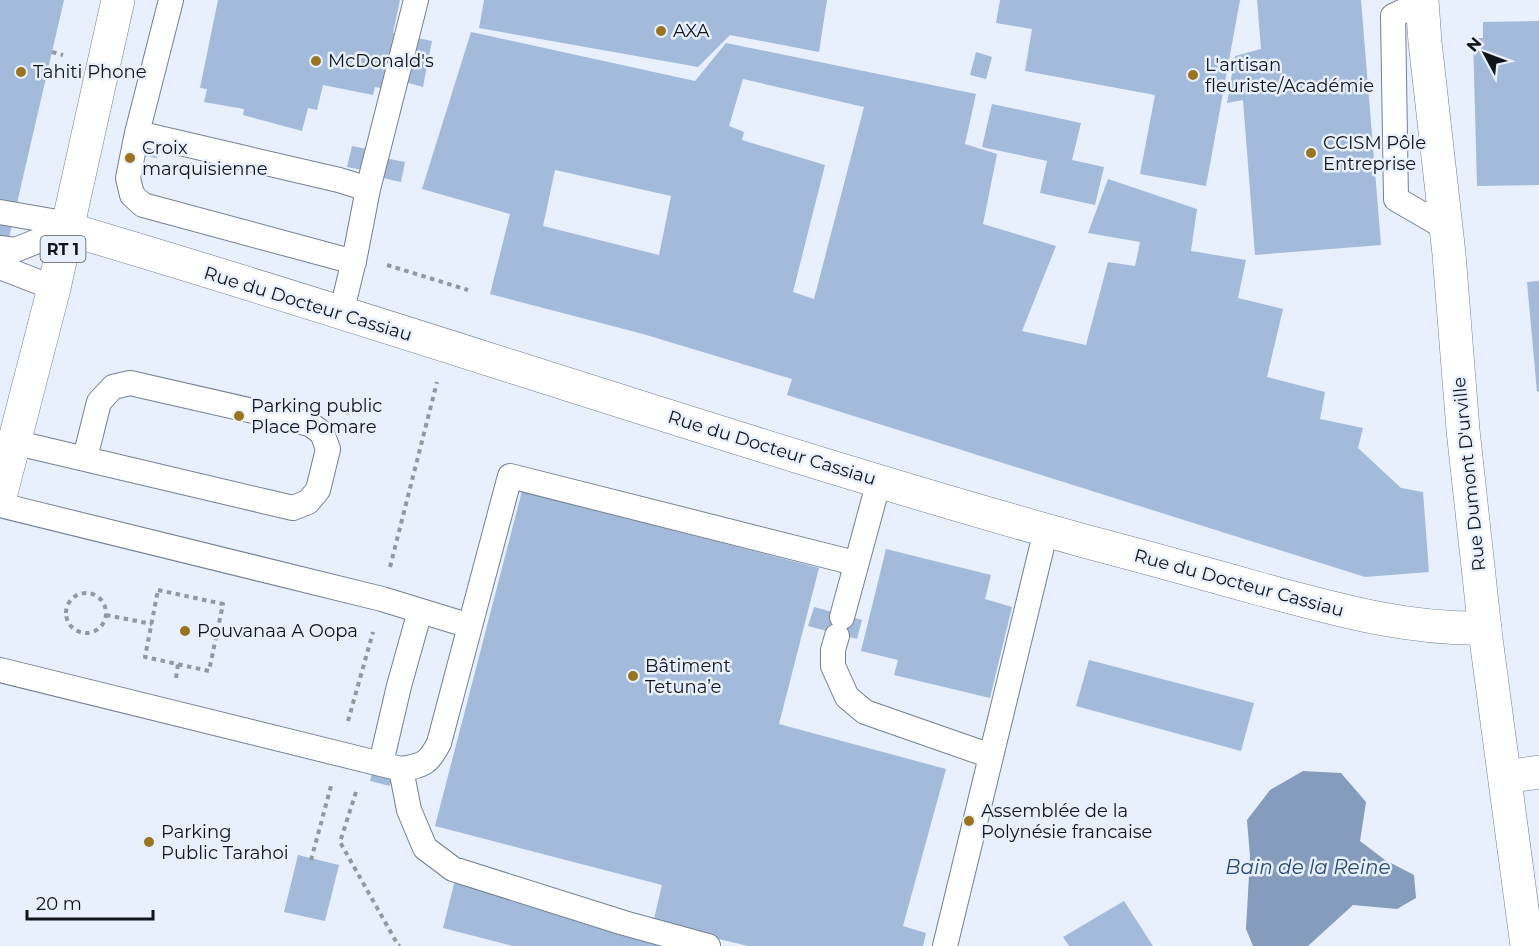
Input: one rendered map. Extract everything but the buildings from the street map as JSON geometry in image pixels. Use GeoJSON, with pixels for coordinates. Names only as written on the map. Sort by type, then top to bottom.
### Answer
{"type":"FeatureCollection","features":[{"type":"Feature","properties":{"kind":"street","name":"RT 1"},"geometry":{"type":"LineString","coordinates":[[0,497],[54,288],[118,0]]}},
{"type":"Feature","properties":{"kind":"street","name":"Rue Dumont D'urville"},"geometry":{"type":"LineString","coordinates":[[1422,1],[1446,228],[1463,430],[1485,628],[1527,946]]}},
{"type":"Feature","properties":{"kind":"street","name":"Rue du Docteur Cassiau"},"geometry":{"type":"LineString","coordinates":[[68,227],[879,481],[1046,530],[1354,615],[1418,624],[1485,628]]}},
{"type":"Feature","properties":{"kind":"street"},"geometry":{"type":"LineString","coordinates":[[1505,777],[1539,772]]}},
{"type":"Feature","properties":{"kind":"lane"},"geometry":{"type":"LineString","coordinates":[[171,0],[137,133],[128,178],[132,195],[143,205],[354,262]]}},
{"type":"Feature","properties":{"kind":"lane"},"geometry":{"type":"LineString","coordinates":[[341,314],[368,189],[416,0]]}},
{"type":"Feature","properties":{"kind":"lane"},"geometry":{"type":"LineString","coordinates":[[1422,1],[1393,16],[1396,199],[1446,228]]}},
{"type":"Feature","properties":{"kind":"lane"},"geometry":{"type":"LineString","coordinates":[[137,133],[339,180],[368,189]]}},
{"type":"Feature","properties":{"kind":"lane"},"geometry":{"type":"LineString","coordinates":[[0,212],[68,227]]}},
{"type":"Feature","properties":{"kind":"lane"},"geometry":{"type":"LineString","coordinates":[[0,248],[15,250],[68,227]]}},
{"type":"Feature","properties":{"kind":"lane"},"geometry":{"type":"LineString","coordinates":[[0,267],[54,288]]}},
{"type":"Feature","properties":{"kind":"lane"},"geometry":{"type":"LineString","coordinates":[[13,442],[293,508],[308,502],[318,490],[328,450],[322,433],[310,424],[130,383],[113,387],[99,402],[85,458]]}},
{"type":"Feature","properties":{"kind":"lane"},"geometry":{"type":"LineString","coordinates":[[0,670],[383,764],[416,767],[430,760],[440,743],[510,476],[855,563]]}},
{"type":"Feature","properties":{"kind":"lane"},"geometry":{"type":"LineString","coordinates":[[879,481],[833,650],[833,666],[847,697],[865,712],[991,756]]}},
{"type":"Feature","properties":{"kind":"lane"},"geometry":{"type":"LineString","coordinates":[[0,505],[360,593],[470,626]]}},
{"type":"Feature","properties":{"kind":"lane"},"geometry":{"type":"LineString","coordinates":[[945,946],[1046,530]]}},
{"type":"Feature","properties":{"kind":"lane"},"geometry":{"type":"LineString","coordinates":[[420,611],[399,686],[383,764],[409,810],[425,848],[453,869],[624,923],[708,946]]}},
{"type":"Feature","properties":{"kind":"path"},"geometry":{"type":"LineString","coordinates":[[52,52],[63,55]]}},
{"type":"Feature","properties":{"kind":"path"},"geometry":{"type":"LineString","coordinates":[[158,590],[223,604],[208,671],[145,657],[152,624],[158,590]]}},
{"type":"Feature","properties":{"kind":"path"},"geometry":{"type":"LineString","coordinates":[[83,592],[94,594],[102,600],[107,609],[106,615],[106,620],[100,629],[90,634],[79,633],[69,626],[66,616],[67,604],[83,592]]}},
{"type":"Feature","properties":{"kind":"path"},"geometry":{"type":"LineString","coordinates":[[106,615],[152,624]]}},
{"type":"Feature","properties":{"kind":"path"},"geometry":{"type":"LineString","coordinates":[[383,764],[340,842],[400,946]]}},
{"type":"Feature","properties":{"kind":"water","name":"Bain de la Reine"},"geometry":{"type":"Polygon","coordinates":[[[1303,771],[1341,773],[1366,802],[1360,841],[1385,860],[1414,875],[1416,898],[1397,909],[1353,905],[1308,946],[1253,946],[1246,929],[1250,857],[1247,820],[1270,790],[1303,771]]]}},
{"type":"Feature","properties":{"kind":"place","name":"AXA"},"geometry":{"type":"Point","coordinates":[661,31]}},
{"type":"Feature","properties":{"kind":"place","name":"McDonald's"},"geometry":{"type":"Point","coordinates":[316,61]}},
{"type":"Feature","properties":{"kind":"place","name":"Tahiti Phone"},"geometry":{"type":"Point","coordinates":[21,72]}},
{"type":"Feature","properties":{"kind":"place","name":"L'artisan fleuriste/Académie"},"geometry":{"type":"Point","coordinates":[1193,75]}},
{"type":"Feature","properties":{"kind":"place","name":"CCISM Pôle Entreprise"},"geometry":{"type":"Point","coordinates":[1311,153]}},
{"type":"Feature","properties":{"kind":"place","name":"Croix marquisienne"},"geometry":{"type":"Point","coordinates":[130,158]}},
{"type":"Feature","properties":{"kind":"place","name":"Parking public Place Pomare"},"geometry":{"type":"Point","coordinates":[239,416]}},
{"type":"Feature","properties":{"kind":"place","name":"Pouvanaa A Oopa"},"geometry":{"type":"Point","coordinates":[185,631]}},
{"type":"Feature","properties":{"kind":"place","name":"Bâtiment Tetuna’e"},"geometry":{"type":"Point","coordinates":[633,676]}},
{"type":"Feature","properties":{"kind":"place","name":"Assemblée de la Polynésie francaise"},"geometry":{"type":"Point","coordinates":[969,821]}},
{"type":"Feature","properties":{"kind":"place","name":"Parking Public Tarahoi"},"geometry":{"type":"Point","coordinates":[149,842]}}]}
